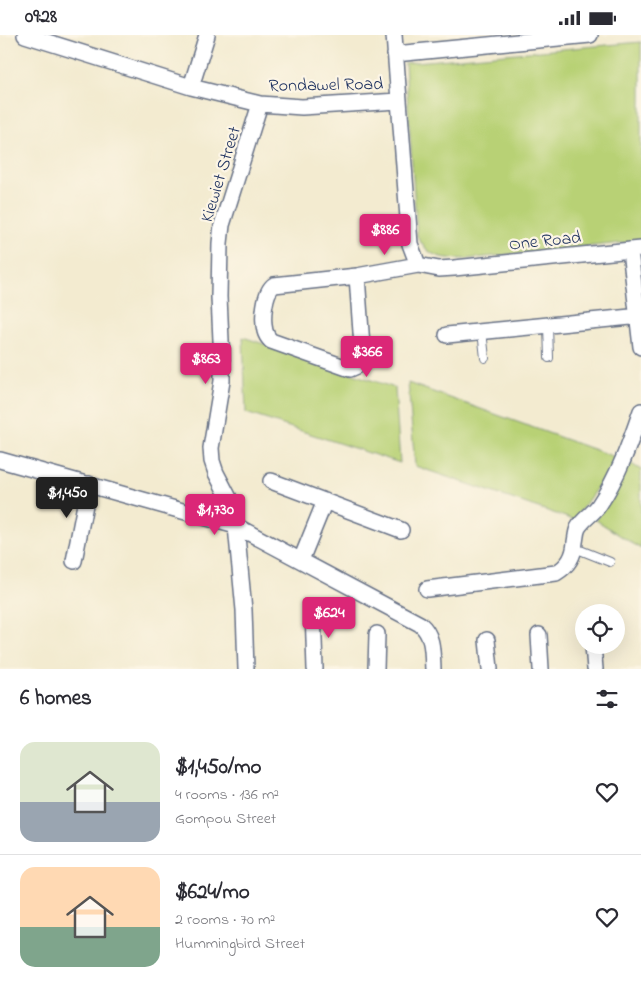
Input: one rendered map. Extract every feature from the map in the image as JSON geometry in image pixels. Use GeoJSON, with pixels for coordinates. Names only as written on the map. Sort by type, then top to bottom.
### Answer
{"type":"FeatureCollection","features":[{"type":"Feature","properties":{"kind":"street"},"geometry":{"type":"LineString","coordinates":[[191,87],[207,35]]}},
{"type":"Feature","properties":{"kind":"street"},"geometry":{"type":"LineString","coordinates":[[394,35],[410,244],[418,265]]}},
{"type":"Feature","properties":{"kind":"street"},"geometry":{"type":"LineString","coordinates":[[395,55],[590,35]]}},
{"type":"Feature","properties":{"kind":"street","name":"Rondawel Road"},"geometry":{"type":"LineString","coordinates":[[34,37],[191,87],[260,104],[302,107],[398,101]]}},
{"type":"Feature","properties":{"kind":"street","name":"Kiewiet Street"},"geometry":{"type":"LineString","coordinates":[[246,669],[244,610],[236,526],[229,498],[212,461],[210,448],[222,381],[219,297],[222,225],[260,104]]}},
{"type":"Feature","properties":{"kind":"street"},"geometry":{"type":"LineString","coordinates":[[635,249],[641,347]]}},
{"type":"Feature","properties":{"kind":"street","name":"One Road"},"geometry":{"type":"LineString","coordinates":[[357,276],[363,360],[357,367],[350,369],[271,341],[266,335],[264,330],[266,296],[269,289],[274,285],[357,276],[418,265],[439,269],[454,268],[635,249]]}},
{"type":"Feature","properties":{"kind":"street"},"geometry":{"type":"LineString","coordinates":[[447,335],[639,316]]}},
{"type":"Feature","properties":{"kind":"street"},"geometry":{"type":"LineString","coordinates":[[427,589],[556,573],[569,563],[575,548],[577,529],[600,503],[629,447],[641,411]]}},
{"type":"Feature","properties":{"kind":"street"},"geometry":{"type":"LineString","coordinates":[[0,460],[236,526],[409,618],[426,630],[430,636],[432,646],[433,669]]}},
{"type":"Feature","properties":{"kind":"street"},"geometry":{"type":"LineString","coordinates":[[271,481],[401,530]]}},
{"type":"Feature","properties":{"kind":"street"},"geometry":{"type":"LineString","coordinates":[[74,561],[89,484]]}},
{"type":"Feature","properties":{"kind":"street"},"geometry":{"type":"LineString","coordinates":[[301,560],[325,501]]}},
{"type":"Feature","properties":{"kind":"street"},"geometry":{"type":"LineString","coordinates":[[313,611],[316,669]]}},
{"type":"Feature","properties":{"kind":"street"},"geometry":{"type":"LineString","coordinates":[[376,669],[378,634]]}},
{"type":"Feature","properties":{"kind":"street"},"geometry":{"type":"LineString","coordinates":[[539,635],[542,669]]}},
{"type":"Feature","properties":{"kind":"street"},"geometry":{"type":"LineString","coordinates":[[487,639],[490,669]]}},
{"type":"Feature","properties":{"kind":"street"},"geometry":{"type":"LineString","coordinates":[[594,654],[595,669]]}},
{"type":"Feature","properties":{"kind":"lane"},"geometry":{"type":"LineString","coordinates":[[548,325],[549,358]]}},
{"type":"Feature","properties":{"kind":"lane"},"geometry":{"type":"LineString","coordinates":[[482,331],[485,358]]}},
{"type":"Feature","properties":{"kind":"lane"},"geometry":{"type":"LineString","coordinates":[[575,548],[610,562]]}},
{"type":"Feature","properties":{"kind":"green space"},"geometry":{"type":"Polygon","coordinates":[[[641,42],[641,241],[466,259],[437,256],[422,244],[417,236],[405,63],[641,42]]]}},
{"type":"Feature","properties":{"kind":"green space"},"geometry":{"type":"Polygon","coordinates":[[[243,337],[395,388],[400,463],[246,413],[243,337]]]}},
{"type":"Feature","properties":{"kind":"green space"},"geometry":{"type":"Polygon","coordinates":[[[408,383],[618,458],[574,520],[415,466],[408,383]]]}},
{"type":"Feature","properties":{"kind":"green space"},"geometry":{"type":"Polygon","coordinates":[[[630,463],[641,470],[641,549],[596,520],[630,463]]]}}]}
